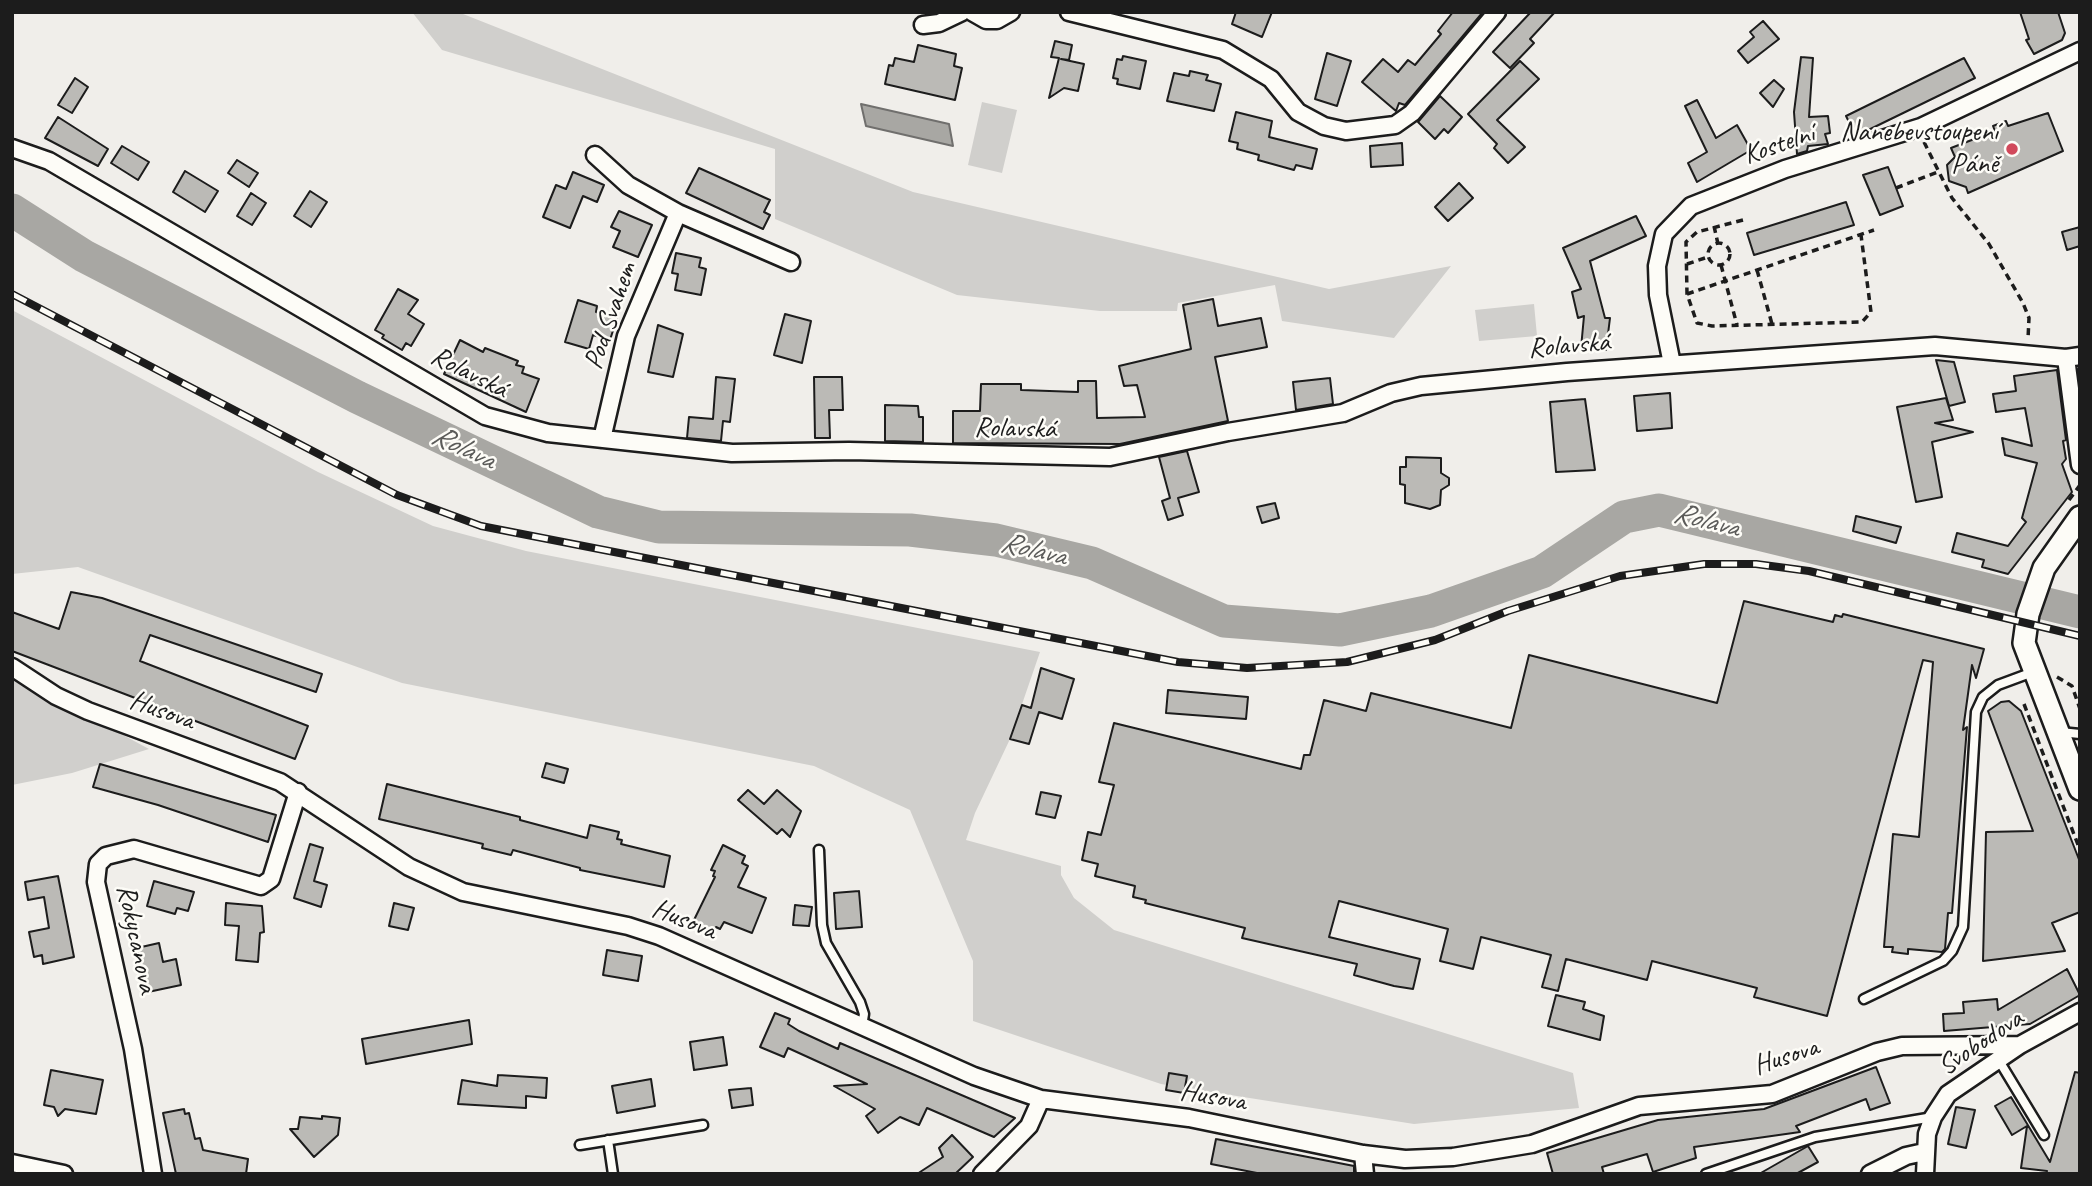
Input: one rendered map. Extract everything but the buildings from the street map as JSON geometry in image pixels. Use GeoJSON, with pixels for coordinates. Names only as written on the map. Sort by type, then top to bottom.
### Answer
{"type":"FeatureCollection","features":[{"type":"Feature","properties":{"kind":"main road"},"geometry":{"type":"LineString","coordinates":[[2076,528],[2044,568],[2028,614],[2024,643],[2080,789]]}},
{"type":"Feature","properties":{"kind":"street"},"geometry":{"type":"LineString","coordinates":[[923,26],[939,23],[961,12]]}},
{"type":"Feature","properties":{"kind":"street"},"geometry":{"type":"LineString","coordinates":[[972,12],[986,20],[997,20],[1011,12]]}},
{"type":"Feature","properties":{"kind":"street"},"geometry":{"type":"LineString","coordinates":[[1069,12],[1223,50],[1271,79],[1298,112],[1324,126],[1346,131],[1395,125],[1412,113],[1497,12]]}},
{"type":"Feature","properties":{"kind":"street","name":"Kostelní"},"geometry":{"type":"LineString","coordinates":[[1672,364],[1658,295],[1657,265],[1664,234],[1691,205],[1785,169],[1921,127],[2080,51]]}},
{"type":"Feature","properties":{"kind":"street","name":"Rolavská"},"geometry":{"type":"LineString","coordinates":[[12,148],[49,161],[485,416],[548,433],[732,453],[849,451],[1110,457],[1228,432],[1343,413],[1371,404],[1391,393],[1421,386],[1672,364],[1936,346],[2073,357]]}},
{"type":"Feature","properties":{"kind":"street"},"geometry":{"type":"LineString","coordinates":[[595,155],[628,185],[678,213],[791,262]]}},
{"type":"Feature","properties":{"kind":"street","name":"Pod Svahem"},"geometry":{"type":"LineString","coordinates":[[602,439],[626,335],[678,213]]}},
{"type":"Feature","properties":{"kind":"street"},"geometry":{"type":"LineString","coordinates":[[2073,357],[2080,465]]}},
{"type":"Feature","properties":{"kind":"street","name":"Husova"},"geometry":{"type":"LineString","coordinates":[[12,667],[56,696],[88,711],[260,774],[298,792],[409,867],[463,892],[628,926],[659,936],[974,1076],[1041,1098],[1189,1118],[1363,1154],[1405,1158],[1453,1157],[1532,1144],[1639,1106],[1772,1094],[1877,1052],[1902,1046],[2020,1045]]}},
{"type":"Feature","properties":{"kind":"street","name":"Rokycanova"},"geometry":{"type":"LineString","coordinates":[[153,1174],[133,1049],[96,882],[98,864],[106,856],[134,849],[261,886],[271,879],[298,792]]}},
{"type":"Feature","properties":{"kind":"street","name":"Svobodova"},"geometry":{"type":"LineString","coordinates":[[1925,1174],[1924,1152],[1933,1117],[1959,1084],[2020,1045],[2080,1013]]}},
{"type":"Feature","properties":{"kind":"street"},"geometry":{"type":"LineString","coordinates":[[982,1174],[1029,1126],[1041,1098]]}},
{"type":"Feature","properties":{"kind":"street"},"geometry":{"type":"LineString","coordinates":[[1870,1174],[1906,1156],[1924,1152]]}},
{"type":"Feature","properties":{"kind":"street"},"geometry":{"type":"LineString","coordinates":[[1363,1154],[1365,1174]]}},
{"type":"Feature","properties":{"kind":"street"},"geometry":{"type":"LineString","coordinates":[[12,1163],[64,1174]]}},
{"type":"Feature","properties":{"kind":"lane"},"geometry":{"type":"LineString","coordinates":[[1864,999],[1943,961],[1952,951],[1963,927],[1976,712],[1983,697],[1998,685],[2033,672]]}},
{"type":"Feature","properties":{"kind":"lane"},"geometry":{"type":"LineString","coordinates":[[2057,732],[2080,734]]}},
{"type":"Feature","properties":{"kind":"lane"},"geometry":{"type":"LineString","coordinates":[[819,850],[822,925],[826,943],[860,1002],[864,1014],[862,1026]]}},
{"type":"Feature","properties":{"kind":"lane"},"geometry":{"type":"LineString","coordinates":[[1998,1059],[2044,1135]]}},
{"type":"Feature","properties":{"kind":"lane"},"geometry":{"type":"LineString","coordinates":[[1706,1174],[1815,1137],[1933,1117]]}},
{"type":"Feature","properties":{"kind":"lane"},"geometry":{"type":"LineString","coordinates":[[580,1145],[703,1125]]}},
{"type":"Feature","properties":{"kind":"lane"},"geometry":{"type":"LineString","coordinates":[[608,1140],[613,1174]]}},
{"type":"Feature","properties":{"kind":"lane"},"geometry":{"type":"LineString","coordinates":[[1742,1163],[1748,1174]]}},
{"type":"Feature","properties":{"kind":"path"},"geometry":{"type":"LineString","coordinates":[[1924,142],[1952,198],[1989,244],[2023,303],[2029,318],[2028,340],[2019,339]]}},
{"type":"Feature","properties":{"kind":"path"},"geometry":{"type":"LineString","coordinates":[[1896,188],[1938,172]]}},
{"type":"Feature","properties":{"kind":"path"},"geometry":{"type":"LineString","coordinates":[[1743,220],[1714,226],[1689,237],[1687,294],[1697,323],[1737,325],[1862,322],[1869,317],[1861,235]]}},
{"type":"Feature","properties":{"kind":"path"},"geometry":{"type":"LineString","coordinates":[[1714,226],[1718,244]]}},
{"type":"Feature","properties":{"kind":"path"},"geometry":{"type":"LineString","coordinates":[[1687,294],[1874,230]]}},
{"type":"Feature","properties":{"kind":"path"},"geometry":{"type":"LineString","coordinates":[[1718,244],[1727,247],[1730,253],[1728,260],[1721,265],[1712,263],[1708,257],[1711,246],[1718,244]]}},
{"type":"Feature","properties":{"kind":"path"},"geometry":{"type":"LineString","coordinates":[[1686,265],[1708,257]]}},
{"type":"Feature","properties":{"kind":"path"},"geometry":{"type":"LineString","coordinates":[[1721,265],[1737,325]]}},
{"type":"Feature","properties":{"kind":"path"},"geometry":{"type":"LineString","coordinates":[[1757,270],[1772,324]]}},
{"type":"Feature","properties":{"kind":"shaded area"},"geometry":{"type":"Polygon","coordinates":[[[412,12],[458,12],[913,192],[1329,289],[1451,266],[1394,338],[1282,321],[1275,285],[1178,303],[1177,311],[1100,311],[957,295],[775,219],[775,149],[442,50],[412,12]]]}},
{"type":"Feature","properties":{"kind":"shaded area"},"geometry":{"type":"Polygon","coordinates":[[[982,102],[1017,110],[1002,173],[968,165],[982,102]]]}},
{"type":"Feature","properties":{"kind":"shaded area"},"geometry":{"type":"Polygon","coordinates":[[[861,104],[949,124],[953,146],[866,126],[861,104]]]}},
{"type":"Feature","properties":{"kind":"shaded area"},"geometry":{"type":"Polygon","coordinates":[[[1534,304],[1537,336],[1479,341],[1475,310],[1534,304]]]}},
{"type":"Feature","properties":{"kind":"shaded area"},"geometry":{"type":"Polygon","coordinates":[[[12,310],[318,472],[433,526],[526,551],[1040,652],[1010,739],[975,813],[966,840],[1061,866],[1061,875],[1074,898],[1114,930],[1573,1073],[1579,1108],[1414,1124],[1161,1084],[973,1021],[973,961],[910,810],[814,766],[402,683],[78,567],[12,574],[12,310]]]}},
{"type":"Feature","properties":{"kind":"shaded area"},"geometry":{"type":"Polygon","coordinates":[[[12,675],[149,749],[72,773],[12,785],[12,675]]]}},
{"type":"Feature","properties":{"kind":"waterway","name":"Rolava"},"geometry":{"type":"LineString","coordinates":[[12,210],[84,256],[357,397],[598,512],[659,527],[910,530],[996,540],[1092,563],[1224,621],[1340,630],[1431,611],[1542,572],[1624,517],[1659,510],[2080,612]]}},
{"type":"Feature","properties":{"kind":"railway"},"geometry":{"type":"LineString","coordinates":[[12,294],[397,495],[481,526],[1178,662],[1247,668],[1347,662],[1435,640],[1508,611],[1620,576],[1704,564],[1756,564],[1809,571],[2080,636]]}},
{"type":"Feature","properties":{"kind":"place","name":"Nanebevstoupení Páně"},"geometry":{"type":"Point","coordinates":[2012,149]}}]}
